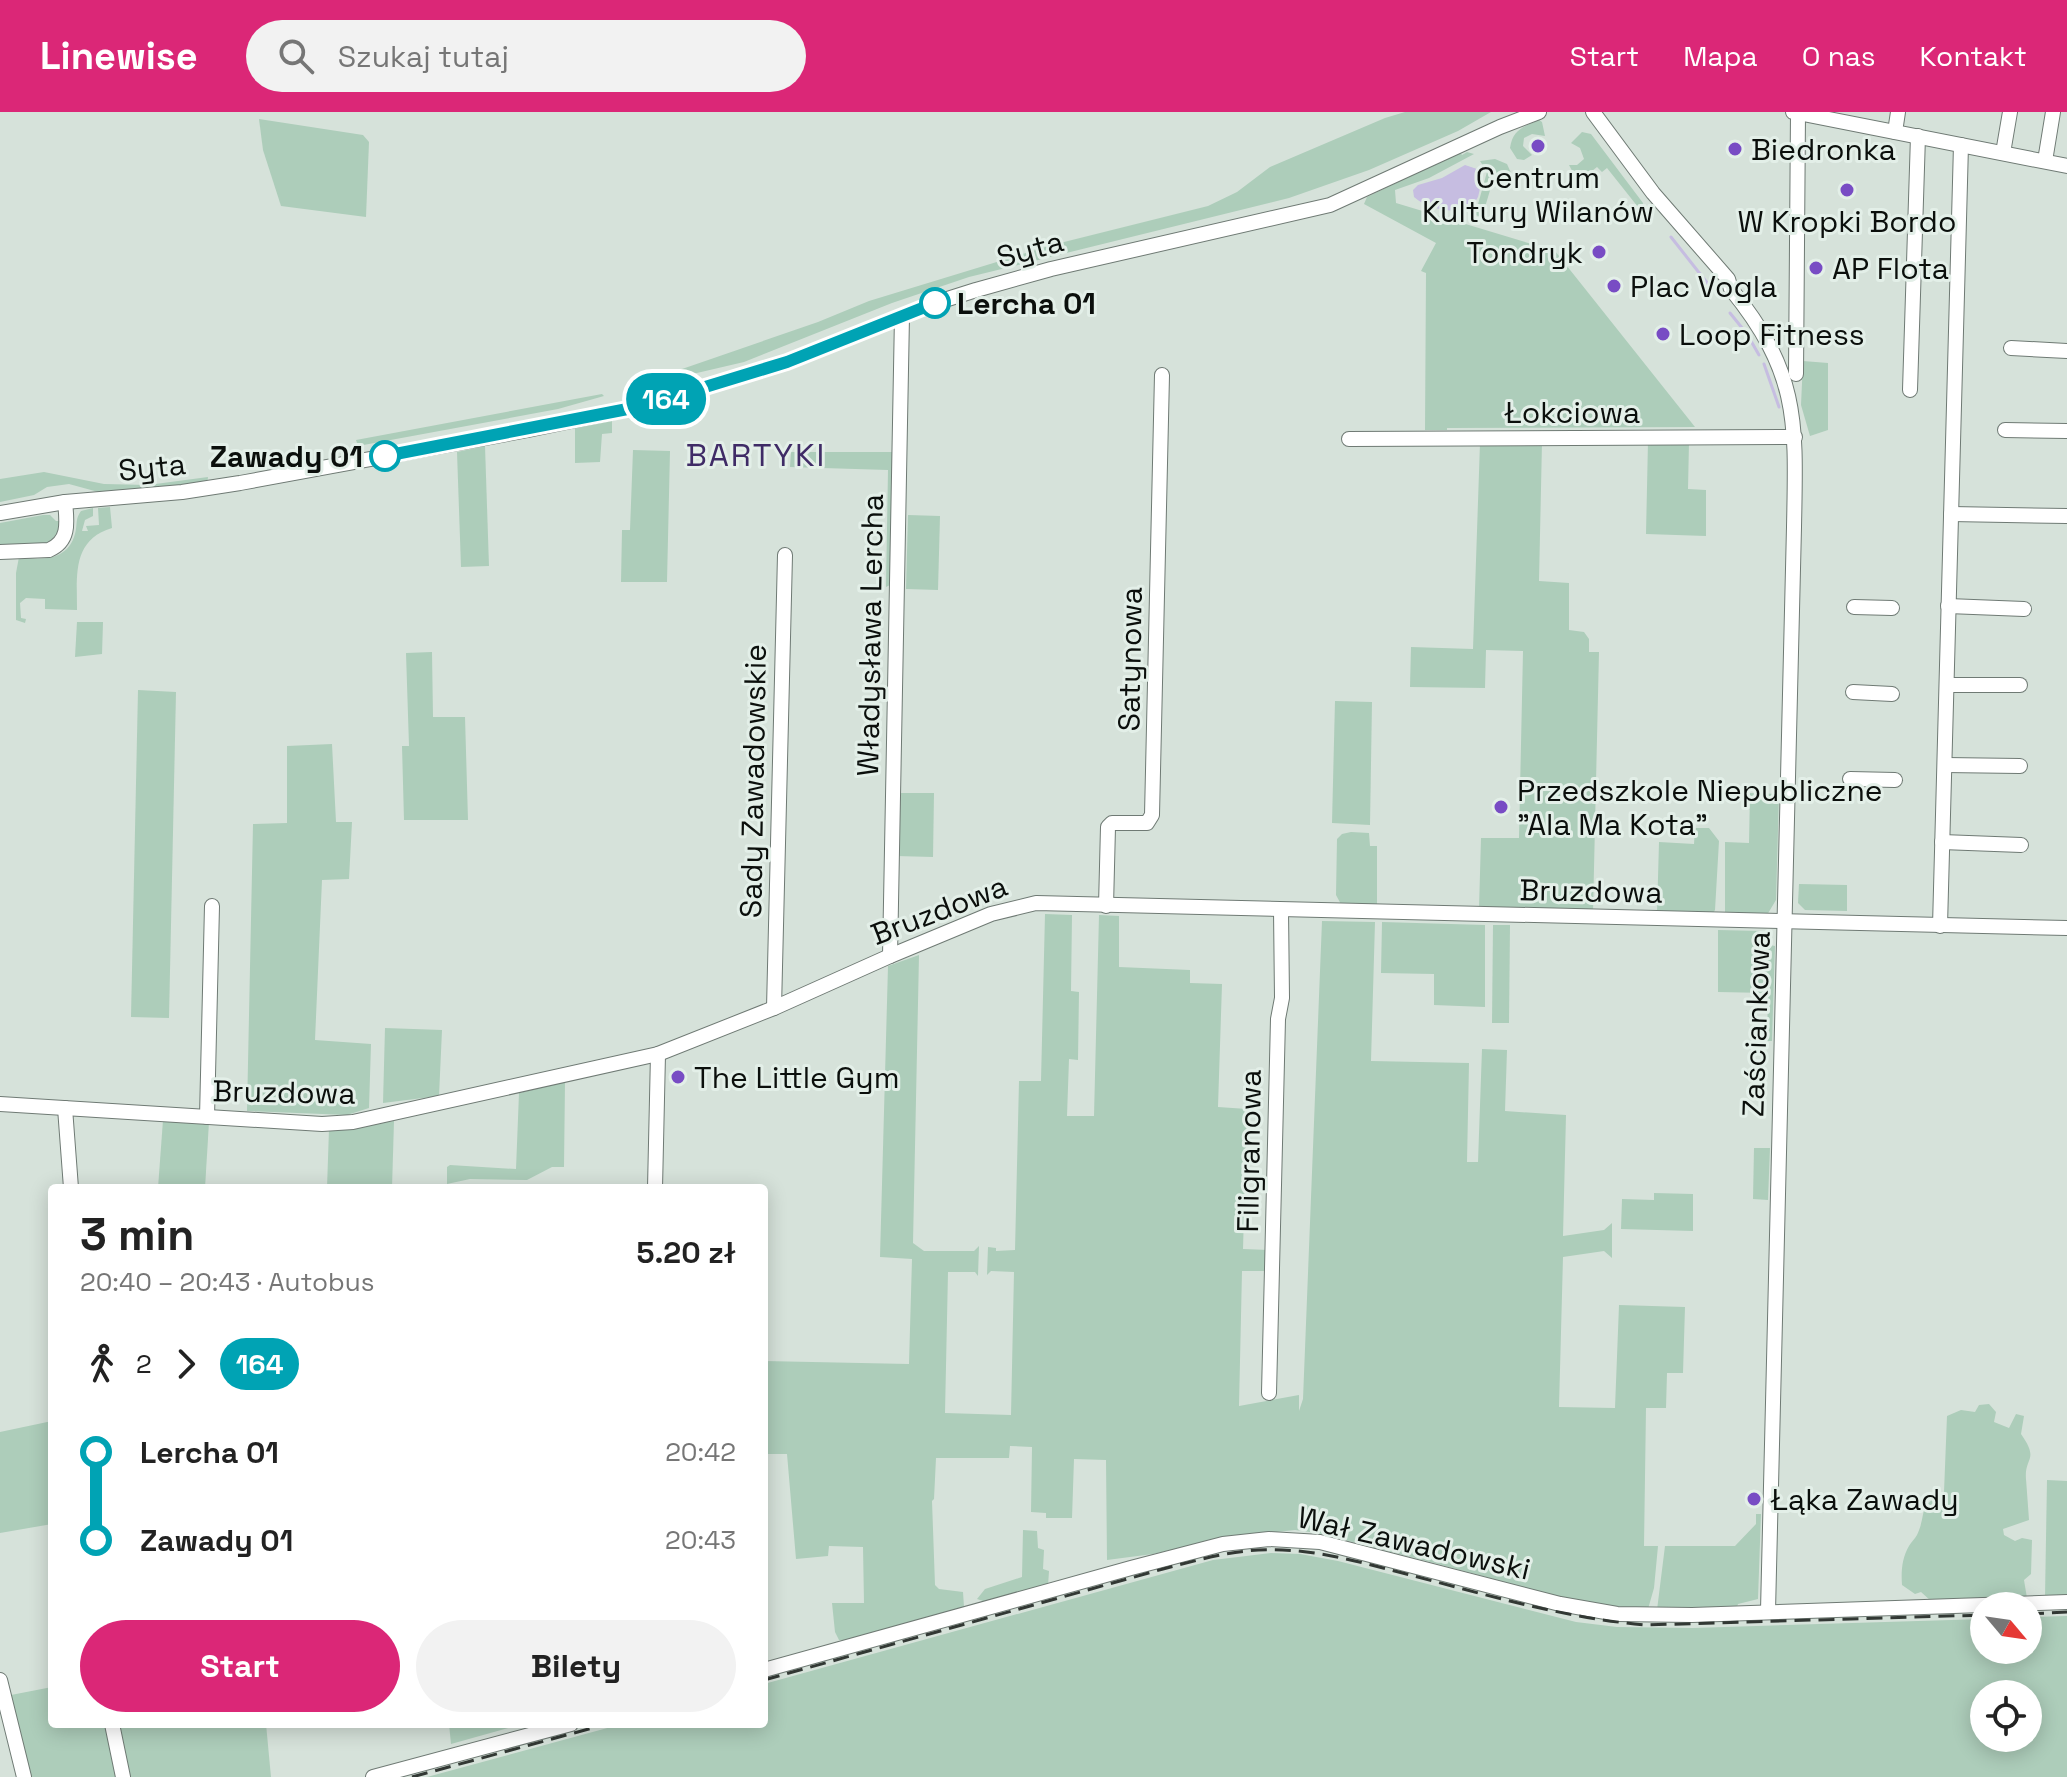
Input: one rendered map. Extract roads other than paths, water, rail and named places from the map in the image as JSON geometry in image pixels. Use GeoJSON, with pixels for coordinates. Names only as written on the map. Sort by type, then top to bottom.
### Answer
{"type":"FeatureCollection","features":[{"type":"Feature","properties":{"kind":"street","name":"Syta"},"geometry":{"type":"LineString","coordinates":[[1503,126],[1524,112]]}},
{"type":"Feature","properties":{"kind":"street","name":"Syta"},"geometry":{"type":"LineString","coordinates":[[0,513],[65,502],[182,492],[240,483],[643,406],[773,367],[945,299],[1051,269],[1314,210],[1539,112]]}},
{"type":"Feature","properties":{"kind":"street"},"geometry":{"type":"LineString","coordinates":[[1578,112],[1615,145]]}},
{"type":"Feature","properties":{"kind":"street"},"geometry":{"type":"LineString","coordinates":[[1593,112],[1615,145]]}},
{"type":"Feature","properties":{"kind":"street"},"geometry":{"type":"LineString","coordinates":[[1796,374],[1796,112],[2067,166]]}},
{"type":"Feature","properties":{"kind":"street"},"geometry":{"type":"LineString","coordinates":[[1895,132],[1898,112]]}},
{"type":"Feature","properties":{"kind":"street"},"geometry":{"type":"LineString","coordinates":[[2003,153],[2010,112]]}},
{"type":"Feature","properties":{"kind":"street"},"geometry":{"type":"LineString","coordinates":[[2045,161],[2053,112]]}},
{"type":"Feature","properties":{"kind":"street"},"geometry":{"type":"LineString","coordinates":[[1910,390],[1918,136]]}},
{"type":"Feature","properties":{"kind":"street","name":"Zaściankowa"},"geometry":{"type":"LineString","coordinates":[[1615,145],[1702,250],[1705,264],[1721,285],[1731,289],[1768,342],[1788,388],[1795,437],[1780,1257],[1768,1611]]}},
{"type":"Feature","properties":{"kind":"street"},"geometry":{"type":"LineString","coordinates":[[1940,926],[1961,145]]}},
{"type":"Feature","properties":{"kind":"street","name":"Władysława Lercha"},"geometry":{"type":"LineString","coordinates":[[890,956],[902,316]]}},
{"type":"Feature","properties":{"kind":"street"},"geometry":{"type":"LineString","coordinates":[[2011,348],[2067,351]]}},
{"type":"Feature","properties":{"kind":"street","name":"Satynowa"},"geometry":{"type":"LineString","coordinates":[[1106,906],[1108,827],[1112,823],[1147,823],[1152,815],[1162,375]]}},
{"type":"Feature","properties":{"kind":"street"},"geometry":{"type":"LineString","coordinates":[[2005,430],[2067,431]]}},
{"type":"Feature","properties":{"kind":"street","name":"Łokciowa"},"geometry":{"type":"LineString","coordinates":[[1349,439],[1795,437]]}},
{"type":"Feature","properties":{"kind":"street"},"geometry":{"type":"LineString","coordinates":[[0,552],[49,550],[55,547],[67,529],[65,502]]}},
{"type":"Feature","properties":{"kind":"street"},"geometry":{"type":"LineString","coordinates":[[1951,514],[2067,516]]}},
{"type":"Feature","properties":{"kind":"street","name":"Sady Zawadowskie"},"geometry":{"type":"LineString","coordinates":[[774,1008],[785,555]]}},
{"type":"Feature","properties":{"kind":"street"},"geometry":{"type":"LineString","coordinates":[[1948,606],[2024,609]]}},
{"type":"Feature","properties":{"kind":"street"},"geometry":{"type":"LineString","coordinates":[[1854,607],[1892,608]]}},
{"type":"Feature","properties":{"kind":"street"},"geometry":{"type":"LineString","coordinates":[[1947,685],[2020,685]]}},
{"type":"Feature","properties":{"kind":"street"},"geometry":{"type":"LineString","coordinates":[[1853,692],[1892,694]]}},
{"type":"Feature","properties":{"kind":"street"},"geometry":{"type":"LineString","coordinates":[[1945,765],[2020,766]]}},
{"type":"Feature","properties":{"kind":"street"},"geometry":{"type":"LineString","coordinates":[[1850,779],[1895,780]]}},
{"type":"Feature","properties":{"kind":"street"},"geometry":{"type":"LineString","coordinates":[[1942,842],[2021,845]]}},
{"type":"Feature","properties":{"kind":"street","name":"Bruzdowa"},"geometry":{"type":"LineString","coordinates":[[0,1104],[322,1124],[353,1122],[658,1054],[774,1008],[991,914],[1024,904],[2067,928]]}},
{"type":"Feature","properties":{"kind":"street"},"geometry":{"type":"LineString","coordinates":[[207,1117],[212,906]]}},
{"type":"Feature","properties":{"kind":"street","name":"Filigranowa"},"geometry":{"type":"LineString","coordinates":[[1269,1393],[1278,1019],[1282,998],[1281,910]]}},
{"type":"Feature","properties":{"kind":"street"},"geometry":{"type":"LineString","coordinates":[[655,1184],[658,1054]]}},
{"type":"Feature","properties":{"kind":"street"},"geometry":{"type":"LineString","coordinates":[[65,1108],[71,1184]]}},
{"type":"Feature","properties":{"kind":"street","name":"Wał Zawadowski"},"geometry":{"type":"LineString","coordinates":[[768,1669],[1134,1567],[1223,1544],[1269,1539],[1320,1542],[1560,1604],[1611,1613],[1651,1616],[2067,1602]]}},
{"type":"Feature","properties":{"kind":"street"},"geometry":{"type":"LineString","coordinates":[[0,1680],[24,1777]]}},
{"type":"Feature","properties":{"kind":"street"},"geometry":{"type":"LineString","coordinates":[[113,1728],[123,1777]]}},
{"type":"Feature","properties":{"kind":"street"},"geometry":{"type":"LineString","coordinates":[[373,1777],[556,1728]]}},
{"type":"Feature","properties":{"kind":"waterway"},"geometry":{"type":"LineString","coordinates":[[1671,237],[1708,284]]}},
{"type":"Feature","properties":{"kind":"waterway"},"geometry":{"type":"LineString","coordinates":[[1730,313],[1759,355]]}},
{"type":"Feature","properties":{"kind":"waterway"},"geometry":{"type":"LineString","coordinates":[[1764,364],[1779,407]]}},
{"type":"Feature","properties":{"kind":"railway"},"geometry":{"type":"LineString","coordinates":[[768,1679],[1163,1569],[1258,1550],[1298,1551],[1337,1557],[1528,1605],[1645,1625],[1970,1615]]}},
{"type":"Feature","properties":{"kind":"railway"},"geometry":{"type":"LineString","coordinates":[[2042,1613],[2067,1612]]}},
{"type":"Feature","properties":{"kind":"railway"},"geometry":{"type":"LineString","coordinates":[[412,1777],[592,1728]]}},
{"type":"Feature","properties":{"kind":"place","name":"Centrum Kultury Wilanów"},"geometry":{"type":"Point","coordinates":[1538,146]}},
{"type":"Feature","properties":{"kind":"place","name":"Biedronka"},"geometry":{"type":"Point","coordinates":[1735,149]}},
{"type":"Feature","properties":{"kind":"place","name":"W Kropki Bordo"},"geometry":{"type":"Point","coordinates":[1847,190]}},
{"type":"Feature","properties":{"kind":"place","name":"Tondryk"},"geometry":{"type":"Point","coordinates":[1599,252]}},
{"type":"Feature","properties":{"kind":"place","name":"AP Flota"},"geometry":{"type":"Point","coordinates":[1816,268]}},
{"type":"Feature","properties":{"kind":"place","name":"Plac Vogla"},"geometry":{"type":"Point","coordinates":[1614,286]}},
{"type":"Feature","properties":{"kind":"place","name":"Lercha 01"},"geometry":{"type":"Point","coordinates":[935,303]}},
{"type":"Feature","properties":{"kind":"place","name":"Loop Fitness"},"geometry":{"type":"Point","coordinates":[1663,334]}},
{"type":"Feature","properties":{"kind":"place","name":"Zawady 01"},"geometry":{"type":"Point","coordinates":[385,456]}},
{"type":"Feature","properties":{"kind":"place","name":"Przedszkole Niepubliczne \"Ala Ma Kota\""},"geometry":{"type":"Point","coordinates":[1501,807]}},
{"type":"Feature","properties":{"kind":"place","name":"The Little Gym"},"geometry":{"type":"Point","coordinates":[678,1077]}},
{"type":"Feature","properties":{"kind":"place","name":"Łąka Zawady"},"geometry":{"type":"Point","coordinates":[1754,1499]}},
{"type":"Feature","properties":{"kind":"district","name":"BARTYKI"},"geometry":{"type":"Point","coordinates":[756,455]}}]}
